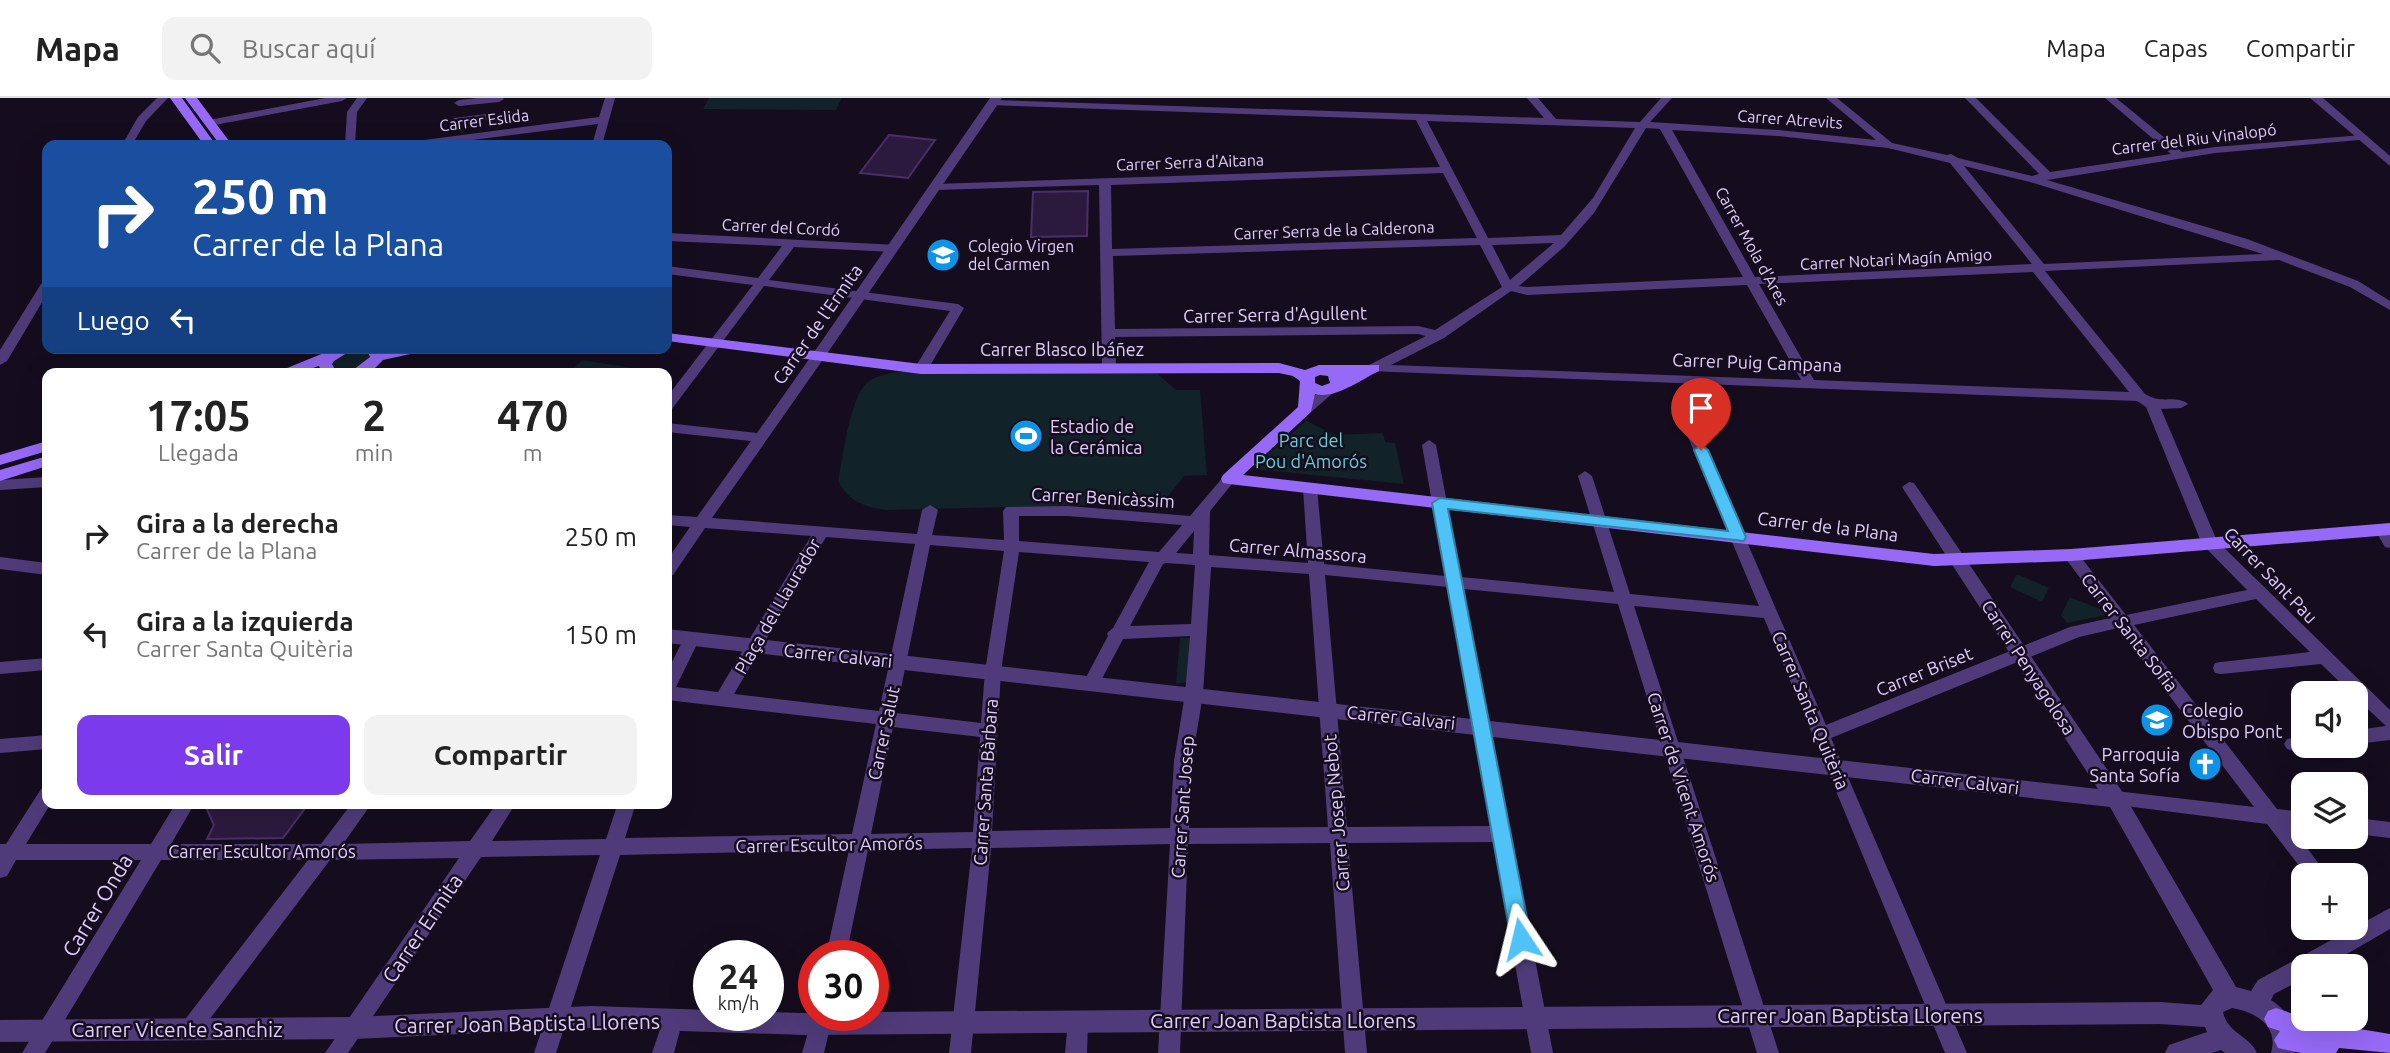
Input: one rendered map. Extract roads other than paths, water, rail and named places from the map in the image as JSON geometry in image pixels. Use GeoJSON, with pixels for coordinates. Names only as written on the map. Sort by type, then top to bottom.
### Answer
{"type":"FeatureCollection","features":[{"type":"Feature","properties":{"kind":"main road"},"geometry":{"type":"LineString","coordinates":[[191,98],[222,140]]}},
{"type":"Feature","properties":{"kind":"main road"},"geometry":{"type":"LineString","coordinates":[[177,100],[206,140]]}},
{"type":"Feature","properties":{"kind":"main road","name":"Carrer Blasco Ibáñez"},"geometry":{"type":"LineString","coordinates":[[672,338],[921,369],[1279,368],[1298,372],[1307,382],[1333,387]]}},
{"type":"Feature","properties":{"kind":"main road"},"geometry":{"type":"LineString","coordinates":[[361,368],[373,354]]}},
{"type":"Feature","properties":{"kind":"main road"},"geometry":{"type":"LineString","coordinates":[[298,368],[337,356]]}},
{"type":"Feature","properties":{"kind":"main road"},"geometry":{"type":"LineString","coordinates":[[1229,479],[1306,410],[1307,382],[1314,371],[1374,368]]}},
{"type":"Feature","properties":{"kind":"main road"},"geometry":{"type":"LineString","coordinates":[[1333,387],[1374,368]]}},
{"type":"Feature","properties":{"kind":"main road"},"geometry":{"type":"LineString","coordinates":[[1329,371],[1338,378],[1333,387]]}},
{"type":"Feature","properties":{"kind":"main road"},"geometry":{"type":"LineString","coordinates":[[0,460],[42,447]]}},
{"type":"Feature","properties":{"kind":"main road"},"geometry":{"type":"LineString","coordinates":[[0,476],[42,463]]}},
{"type":"Feature","properties":{"kind":"main road","name":"Carrer de la Plana"},"geometry":{"type":"LineString","coordinates":[[1229,479],[1934,559],[2071,555],[2388,534]]}},
{"type":"Feature","properties":{"kind":"main road"},"geometry":{"type":"LineString","coordinates":[[2276,1019],[2317,1033],[2390,1045]]}},
{"type":"Feature","properties":{"kind":"main road"},"geometry":{"type":"LineString","coordinates":[[2285,1046],[2369,1053]]}},
{"type":"Feature","properties":{"kind":"street"},"geometry":{"type":"LineString","coordinates":[[130,140],[150,110],[163,98]]}},
{"type":"Feature","properties":{"kind":"street"},"geometry":{"type":"LineString","coordinates":[[277,110],[280,98]]}},
{"type":"Feature","properties":{"kind":"street"},"geometry":{"type":"LineString","coordinates":[[209,123],[342,98]]}},
{"type":"Feature","properties":{"kind":"street"},"geometry":{"type":"LineString","coordinates":[[350,140],[352,111],[362,98]]}},
{"type":"Feature","properties":{"kind":"street"},"geometry":{"type":"LineString","coordinates":[[598,140],[610,98]]}},
{"type":"Feature","properties":{"kind":"street"},"geometry":{"type":"LineString","coordinates":[[1532,98],[1553,122]]}},
{"type":"Feature","properties":{"kind":"street"},"geometry":{"type":"LineString","coordinates":[[1831,98],[1888,145]]}},
{"type":"Feature","properties":{"kind":"street"},"geometry":{"type":"LineString","coordinates":[[1970,98],[2046,175]]}},
{"type":"Feature","properties":{"kind":"street"},"geometry":{"type":"LineString","coordinates":[[2110,98],[2180,156]]}},
{"type":"Feature","properties":{"kind":"street"},"geometry":{"type":"LineString","coordinates":[[2316,98],[2390,162]]}},
{"type":"Feature","properties":{"kind":"street"},"geometry":{"type":"LineString","coordinates":[[459,103],[500,99],[491,136]]}},
{"type":"Feature","properties":{"kind":"street"},"geometry":{"type":"LineString","coordinates":[[150,110],[177,100]]}},
{"type":"Feature","properties":{"kind":"street","name":"Carrer Atrevits"},"geometry":{"type":"LineString","coordinates":[[994,100],[1664,126],[1888,145],[1951,157],[2033,179],[2286,257],[2354,284]]}},
{"type":"Feature","properties":{"kind":"street","name":"Carrer de l'Ermita"},"geometry":{"type":"LineString","coordinates":[[672,564],[994,100]]}},
{"type":"Feature","properties":{"kind":"street"},"geometry":{"type":"LineString","coordinates":[[1374,368],[1438,335],[1508,288],[1581,222],[1602,195],[1643,125],[1661,100]]}},
{"type":"Feature","properties":{"kind":"street"},"geometry":{"type":"LineString","coordinates":[[454,121],[495,116]]}},
{"type":"Feature","properties":{"kind":"street"},"geometry":{"type":"LineString","coordinates":[[1420,118],[1508,288]]}},
{"type":"Feature","properties":{"kind":"street","name":"Carrer Eslida"},"geometry":{"type":"LineString","coordinates":[[477,140],[604,120]]}},
{"type":"Feature","properties":{"kind":"street","name":"Carrer Mola d'Ares"},"geometry":{"type":"LineString","coordinates":[[1664,126],[1809,383]]}},
{"type":"Feature","properties":{"kind":"street","name":"Carrer del Riu Vinalopó"},"geometry":{"type":"LineString","coordinates":[[2033,179],[2180,156],[2359,137]]}},
{"type":"Feature","properties":{"kind":"street","name":"Carrer Sant Pau"},"geometry":{"type":"LineString","coordinates":[[1951,157],[2146,401],[2210,544],[2390,721]]}},
{"type":"Feature","properties":{"kind":"street","name":"Carrer Serra d'Aitana"},"geometry":{"type":"LineString","coordinates":[[935,187],[1447,170]]}},
{"type":"Feature","properties":{"kind":"street"},"geometry":{"type":"LineString","coordinates":[[1105,181],[1109,368]]}},
{"type":"Feature","properties":{"kind":"street","name":"Carrer del Cordó"},"geometry":{"type":"LineString","coordinates":[[672,237],[893,248]]}},
{"type":"Feature","properties":{"kind":"street","name":"Carrer Serra de la Calderona"},"geometry":{"type":"LineString","coordinates":[[1106,253],[1562,239]]}},
{"type":"Feature","properties":{"kind":"street"},"geometry":{"type":"LineString","coordinates":[[672,399],[791,243]]}},
{"type":"Feature","properties":{"kind":"street","name":"Carrer Notari Magín Amigo"},"geometry":{"type":"LineString","coordinates":[[1508,288],[1527,292],[2286,257]]}},
{"type":"Feature","properties":{"kind":"street"},"geometry":{"type":"LineString","coordinates":[[672,271],[958,308],[921,369]]}},
{"type":"Feature","properties":{"kind":"street"},"geometry":{"type":"LineString","coordinates":[[2354,284],[2390,292]]}},
{"type":"Feature","properties":{"kind":"street"},"geometry":{"type":"LineString","coordinates":[[2354,284],[2390,306]]}},
{"type":"Feature","properties":{"kind":"street"},"geometry":{"type":"LineString","coordinates":[[0,361],[42,292]]}},
{"type":"Feature","properties":{"kind":"street","name":"Carrer Serra d'Agullent"},"geometry":{"type":"LineString","coordinates":[[1110,333],[1418,330],[1438,335]]}},
{"type":"Feature","properties":{"kind":"street","name":"Carrer Puig Campana"},"geometry":{"type":"LineString","coordinates":[[1374,368],[1809,383],[2181,404]]}},
{"type":"Feature","properties":{"kind":"street"},"geometry":{"type":"LineString","coordinates":[[1306,410],[1333,387]]}},
{"type":"Feature","properties":{"kind":"street","name":"Carrer Santa Quitèria"},"geometry":{"type":"LineString","coordinates":[[1682,407],[1956,1053]]}},
{"type":"Feature","properties":{"kind":"street"},"geometry":{"type":"LineString","coordinates":[[672,428],[761,438]]}},
{"type":"Feature","properties":{"kind":"street"},"geometry":{"type":"LineString","coordinates":[[1429,445],[1542,1053]]}},
{"type":"Feature","properties":{"kind":"street","name":"Carrer de Vicent Amorós"},"geometry":{"type":"LineString","coordinates":[[1586,476],[1768,1053]]}},
{"type":"Feature","properties":{"kind":"street"},"geometry":{"type":"LineString","coordinates":[[1091,683],[1115,633],[1160,559],[1229,479]]}},
{"type":"Feature","properties":{"kind":"street"},"geometry":{"type":"LineString","coordinates":[[0,485],[42,482]]}},
{"type":"Feature","properties":{"kind":"street","name":"Carrer Penyagolosa"},"geometry":{"type":"LineString","coordinates":[[1909,487],[2116,799],[2229,996]]}},
{"type":"Feature","properties":{"kind":"street","name":"Carrer Josep Nebot"},"geometry":{"type":"LineString","coordinates":[[1310,488],[1356,1053]]}},
{"type":"Feature","properties":{"kind":"street","name":"Carrer Salut"},"geometry":{"type":"LineString","coordinates":[[839,940],[930,510]]}},
{"type":"Feature","properties":{"kind":"street","name":"Carrer Benicàssim"},"geometry":{"type":"LineString","coordinates":[[1012,511],[1198,515]]}},
{"type":"Feature","properties":{"kind":"street","name":"Carrer Santa Bàrbara"},"geometry":{"type":"LineString","coordinates":[[960,1053],[982,842],[993,671],[1012,548],[1012,511]]}},
{"type":"Feature","properties":{"kind":"street","name":"Carrer Sant Josep"},"geometry":{"type":"LineString","coordinates":[[1169,1053],[1183,761],[1194,694],[1203,562],[1198,515]]}},
{"type":"Feature","properties":{"kind":"street","name":"Plaça del Llaurador"},"geometry":{"type":"LineString","coordinates":[[672,520],[821,532],[723,698]]}},
{"type":"Feature","properties":{"kind":"street","name":"Carrer Almassora"},"geometry":{"type":"LineString","coordinates":[[821,532],[1316,569],[1771,613]]}},
{"type":"Feature","properties":{"kind":"street","name":"Carrer Santa Sofia"},"geometry":{"type":"LineString","coordinates":[[2071,555],[2309,863]]}},
{"type":"Feature","properties":{"kind":"street"},"geometry":{"type":"LineString","coordinates":[[0,563],[42,568]]}},
{"type":"Feature","properties":{"kind":"street","name":"Carrer Briset"},"geometry":{"type":"LineString","coordinates":[[1822,734],[2076,631],[2259,593]]}},
{"type":"Feature","properties":{"kind":"street"},"geometry":{"type":"LineString","coordinates":[[1115,633],[1198,630]]}},
{"type":"Feature","properties":{"kind":"street","name":"Carrer Calvari"},"geometry":{"type":"LineString","coordinates":[[672,636],[1835,765],[2291,818]]}},
{"type":"Feature","properties":{"kind":"street"},"geometry":{"type":"LineString","coordinates":[[672,680],[692,638]]}},
{"type":"Feature","properties":{"kind":"street"},"geometry":{"type":"LineString","coordinates":[[2221,668],[2324,657]]}},
{"type":"Feature","properties":{"kind":"street"},"geometry":{"type":"LineString","coordinates":[[0,668],[42,664]]}},
{"type":"Feature","properties":{"kind":"street"},"geometry":{"type":"LineString","coordinates":[[672,692],[990,731]]}},
{"type":"Feature","properties":{"kind":"street"},"geometry":{"type":"LineString","coordinates":[[2368,736],[2390,733]]}},
{"type":"Feature","properties":{"kind":"street"},"geometry":{"type":"LineString","coordinates":[[0,746],[42,742]]}},
{"type":"Feature","properties":{"kind":"street"},"geometry":{"type":"LineString","coordinates":[[0,870],[6,852],[42,801]]}},
{"type":"Feature","properties":{"kind":"street","name":"Carrer Onda"},"geometry":{"type":"LineString","coordinates":[[33,1053],[182,809]]}},
{"type":"Feature","properties":{"kind":"street"},"geometry":{"type":"LineString","coordinates":[[190,1029],[358,809]]}},
{"type":"Feature","properties":{"kind":"street","name":"Carrer Ermita"},"geometry":{"type":"LineString","coordinates":[[336,1053],[503,809]]}},
{"type":"Feature","properties":{"kind":"street"},"geometry":{"type":"LineString","coordinates":[[545,1053],[625,809]]}},
{"type":"Feature","properties":{"kind":"street"},"geometry":{"type":"LineString","coordinates":[[2368,827],[2390,830]]}},
{"type":"Feature","properties":{"kind":"street","name":"Carrer Escultor Amorós"},"geometry":{"type":"LineString","coordinates":[[6,852],[326,852],[982,842],[1178,836],[1501,834]]}},
{"type":"Feature","properties":{"kind":"street"},"geometry":{"type":"LineString","coordinates":[[2368,927],[2390,918]]}},
{"type":"Feature","properties":{"kind":"street"},"geometry":{"type":"LineString","coordinates":[[2324,954],[2345,940]]}},
{"type":"Feature","properties":{"kind":"street"},"geometry":{"type":"LineString","coordinates":[[2256,1003],[2266,987],[2291,974]]}},
{"type":"Feature","properties":{"kind":"street"},"geometry":{"type":"LineString","coordinates":[[2245,1053],[2224,1038],[2212,1017],[2214,1002],[2229,996],[2256,1003],[2276,1019],[2285,1046]]}},
{"type":"Feature","properties":{"kind":"street","name":"Carrer Joan Baptista Llorens"},"geometry":{"type":"LineString","coordinates":[[889,1021],[2161,1013],[2212,1017]]}},
{"type":"Feature","properties":{"kind":"street","name":"Carrer Joan Baptista Llorens"},"geometry":{"type":"LineString","coordinates":[[354,1028],[558,1019],[798,1020]]}},
{"type":"Feature","properties":{"kind":"street"},"geometry":{"type":"LineString","coordinates":[[663,1053],[673,1019]]}},
{"type":"Feature","properties":{"kind":"street"},"geometry":{"type":"LineString","coordinates":[[1076,1053],[1078,1022]]}},
{"type":"Feature","properties":{"kind":"street","name":"Carrer Vicente Sanchiz"},"geometry":{"type":"LineString","coordinates":[[0,1031],[354,1028]]}},
{"type":"Feature","properties":{"kind":"street"},"geometry":{"type":"LineString","coordinates":[[813,1053],[819,1031]]}},
{"type":"Feature","properties":{"kind":"street"},"geometry":{"type":"LineString","coordinates":[[2177,1053],[2224,1038]]}},
{"type":"Feature","properties":{"kind":"place","name":"Colegio Virgen del Carmen"},"geometry":{"type":"Point","coordinates":[943,255]}},
{"type":"Feature","properties":{"kind":"place","name":"Estadio de la Cerámica"},"geometry":{"type":"Point","coordinates":[1026,436]}},
{"type":"Feature","properties":{"kind":"place","name":"Colegio Obispo Pont"},"geometry":{"type":"Point","coordinates":[2157,720]}},
{"type":"Feature","properties":{"kind":"place","name":"Parroquia Santa Sofía"},"geometry":{"type":"Point","coordinates":[2205,764]}},
{"type":"Feature","properties":{"kind":"park label","name":"Parc del Pou d'Amorós"},"geometry":{"type":"Point","coordinates":[1311,450]}}]}
